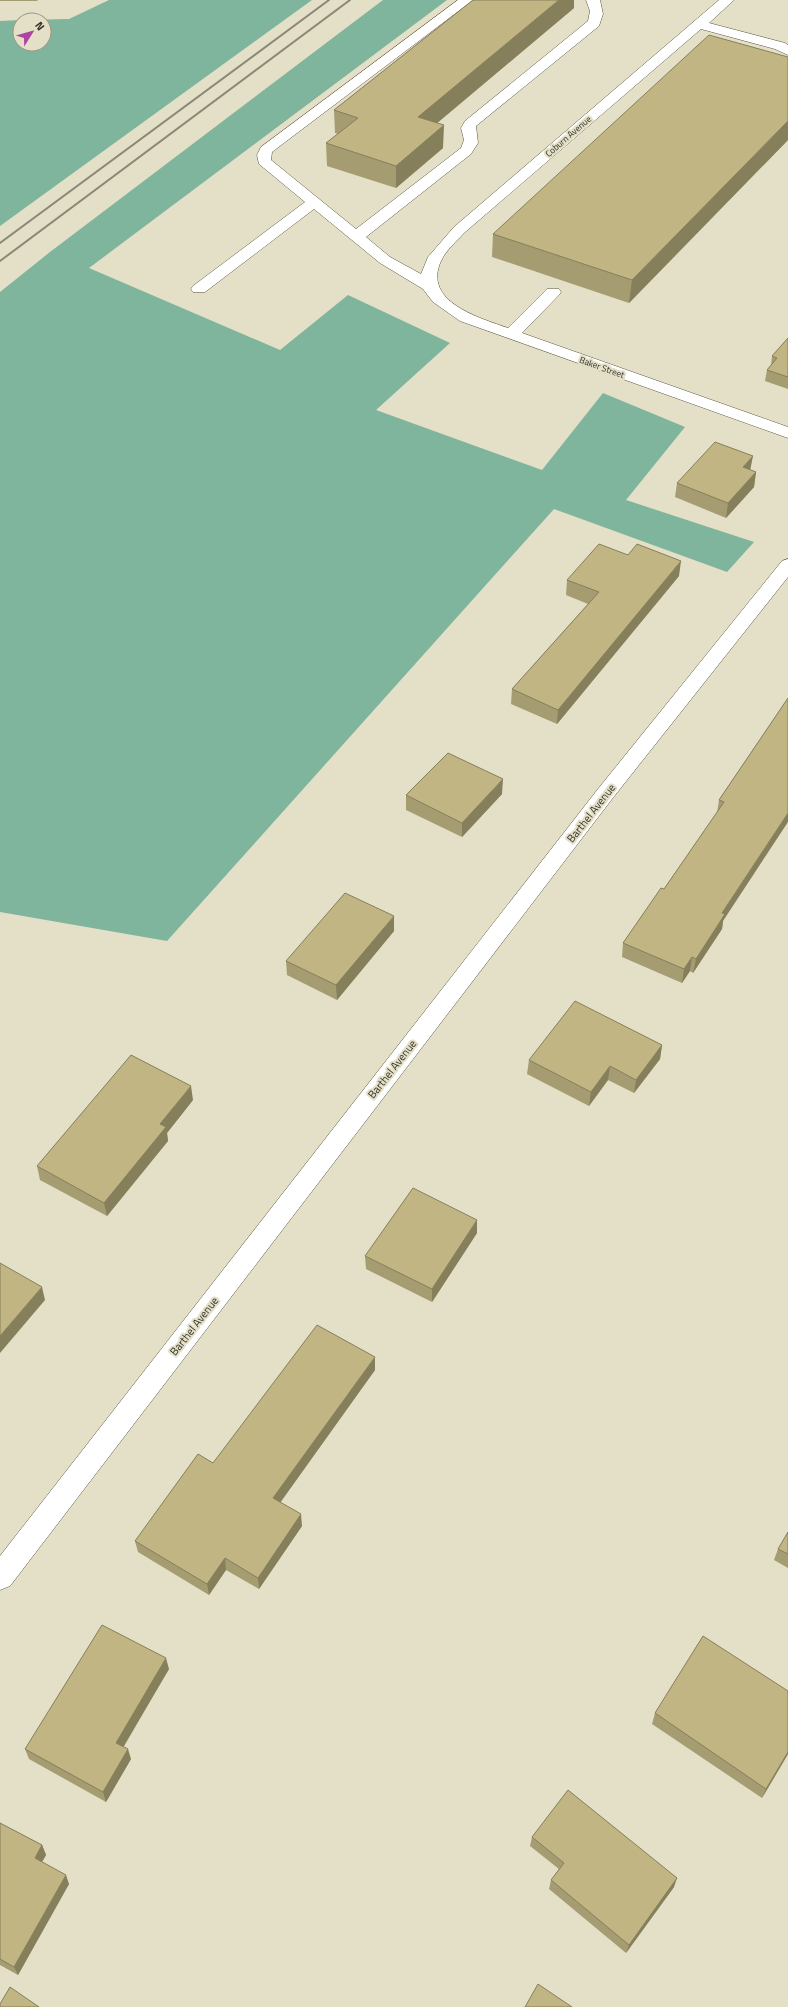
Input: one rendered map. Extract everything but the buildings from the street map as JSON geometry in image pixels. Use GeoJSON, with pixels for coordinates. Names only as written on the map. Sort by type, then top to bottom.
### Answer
{"type":"FeatureCollection","features":[{"type":"Feature","properties":{"kind":"street"},"geometry":{"type":"LineString","coordinates":[[428,285],[385,260],[264,161],[264,154],[266,150],[466,0]]}},
{"type":"Feature","properties":{"kind":"street"},"geometry":{"type":"LineString","coordinates":[[357,236],[466,151],[472,144],[472,139],[468,128],[470,124],[594,23],[597,18],[597,12],[593,0]]}},
{"type":"Feature","properties":{"kind":"street","name":"Coburn Avenue"},"geometry":{"type":"LineString","coordinates":[[428,285],[427,277],[432,261],[439,250],[459,230],[727,0]]}},
{"type":"Feature","properties":{"kind":"street"},"geometry":{"type":"LineString","coordinates":[[699,24],[780,46],[788,51]]}},
{"type":"Feature","properties":{"kind":"street"},"geometry":{"type":"LineString","coordinates":[[199,289],[314,202]]}},
{"type":"Feature","properties":{"kind":"street","name":"Baker Street"},"geometry":{"type":"LineString","coordinates":[[428,285],[433,294],[453,312],[475,322],[788,433]]}},
{"type":"Feature","properties":{"kind":"street"},"geometry":{"type":"LineString","coordinates":[[511,335],[553,292]]}},
{"type":"Feature","properties":{"kind":"street","name":"Barthel Avenue"},"geometry":{"type":"LineString","coordinates":[[0,1577],[601,800],[788,565]]}},
{"type":"Feature","properties":{"kind":"green space"},"geometry":{"type":"Polygon","coordinates":[[[109,0],[312,0],[0,226],[0,21],[12,20],[12,52],[52,52],[52,19],[69,19],[109,0]]]}},
{"type":"Feature","properties":{"kind":"green space"},"geometry":{"type":"Polygon","coordinates":[[[383,0],[447,0],[89,268],[280,350],[348,295],[450,343],[376,410],[542,470],[603,393],[685,427],[626,500],[754,542],[727,572],[554,509],[167,941],[0,912],[0,292],[50,252],[383,0]]]}},
{"type":"Feature","properties":{"kind":"railway"},"geometry":{"type":"LineString","coordinates":[[0,243],[329,0]]}},
{"type":"Feature","properties":{"kind":"railway"},"geometry":{"type":"LineString","coordinates":[[0,261],[350,0]]}}]}
